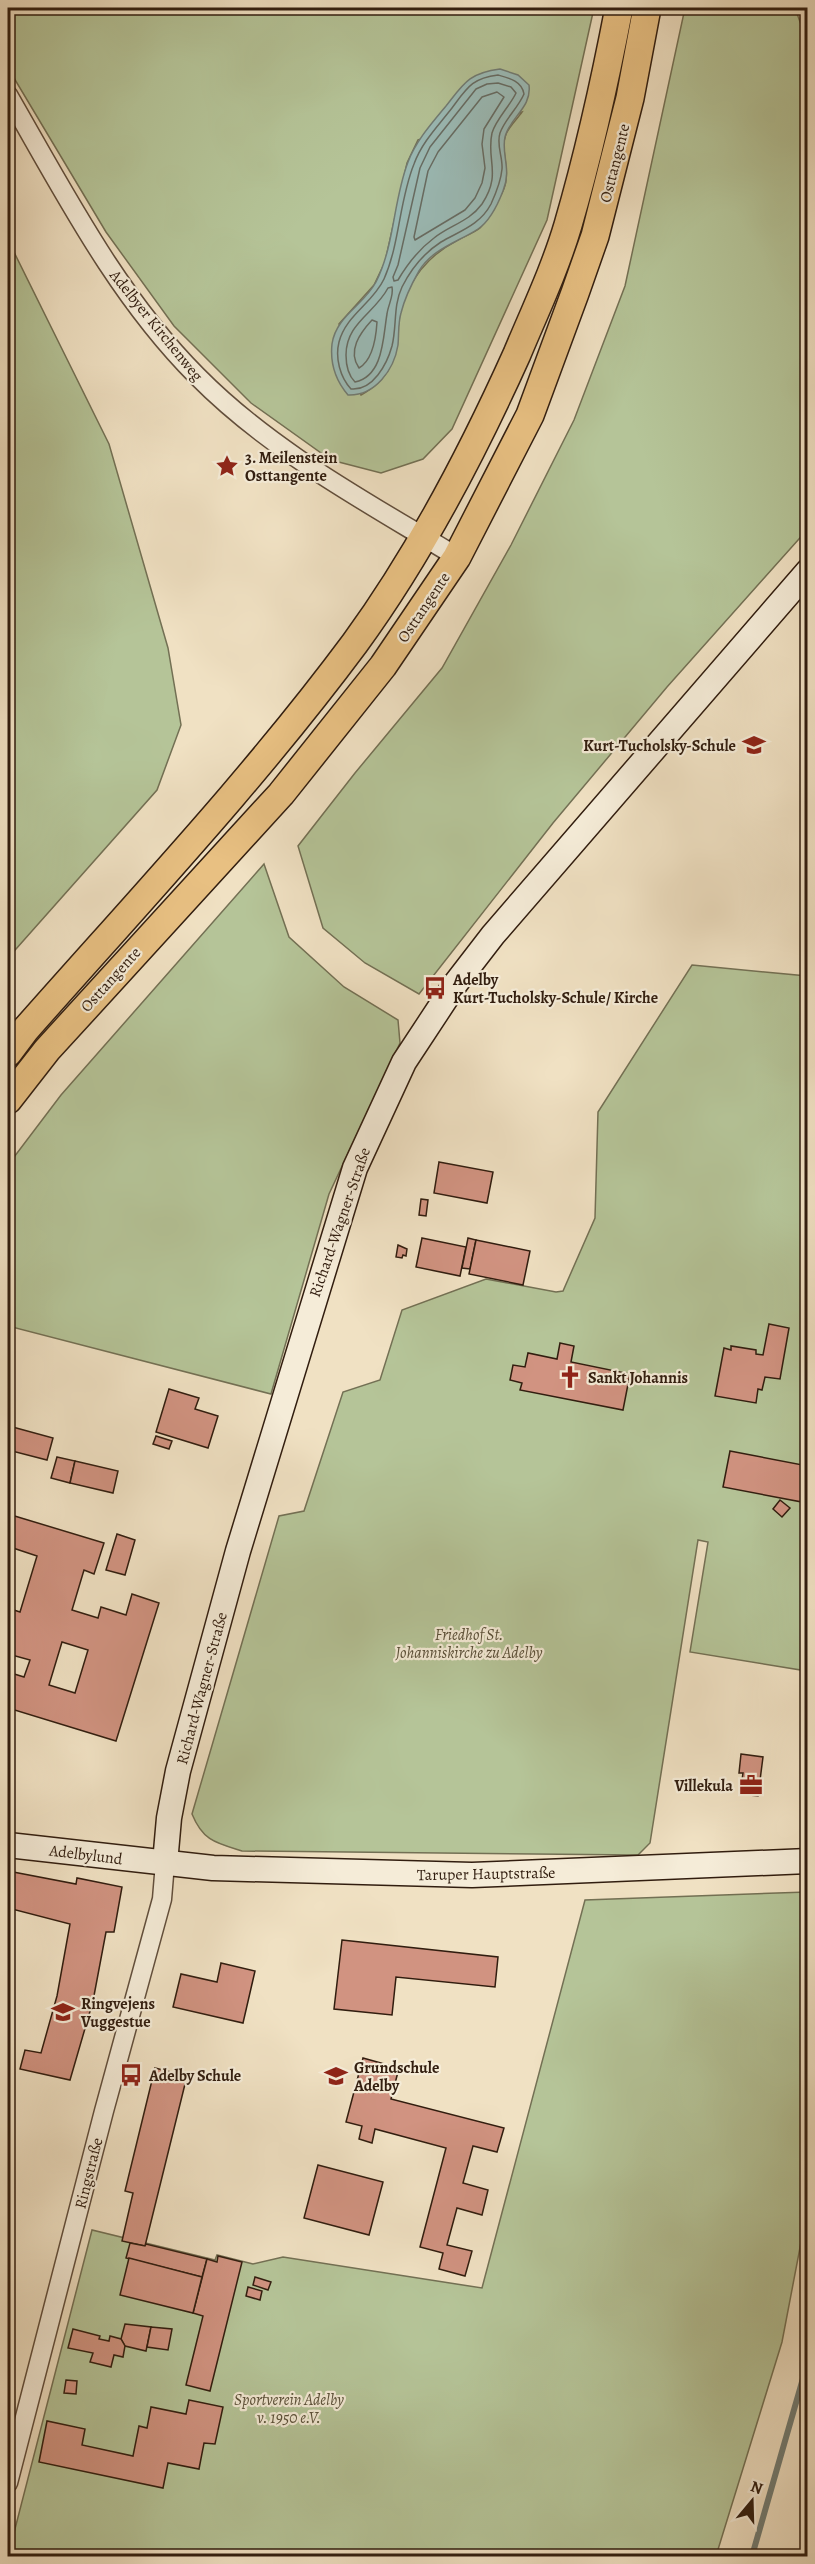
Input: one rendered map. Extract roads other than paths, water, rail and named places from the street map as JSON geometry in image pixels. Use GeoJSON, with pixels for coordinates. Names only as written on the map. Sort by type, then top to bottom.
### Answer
{"type":"FeatureCollection","features":[{"type":"Feature","properties":{"kind":"main road","name":"Osttangente"},"geometry":{"type":"LineString","coordinates":[[8,1053],[26,1029],[258,767],[356,641],[425,538],[496,400],[547,285],[568,226],[603,91],[618,8]]}},
{"type":"Feature","properties":{"kind":"main road","name":"Osttangente"},"geometry":{"type":"LineString","coordinates":[[8,1101],[55,1041],[280,794],[383,666],[457,557],[530,415],[579,284],[595,236],[630,98],[647,8]]}},
{"type":"Feature","properties":{"kind":"street","name":"Adelbyer Kirchenweg"},"geometry":{"type":"LineString","coordinates":[[8,95],[106,261],[155,328],[196,375],[236,412],[290,454],[457,557]]}},
{"type":"Feature","properties":{"kind":"street","name":"Richard-Wagner-Straße"},"geometry":{"type":"LineString","coordinates":[[165,1863],[169,1818],[177,1774],[238,1551],[355,1167],[386,1098],[404,1062],[425,1029],[456,983],[493,935],[807,571]]}},
{"type":"Feature","properties":{"kind":"street","name":"Adelbylund"},"geometry":{"type":"LineString","coordinates":[[8,1845],[165,1863]]}},
{"type":"Feature","properties":{"kind":"street","name":"Taruper Hauptstraße"},"geometry":{"type":"LineString","coordinates":[[165,1863],[213,1868],[472,1875],[807,1861]]}},
{"type":"Feature","properties":{"kind":"street","name":"Ringstraße"},"geometry":{"type":"LineString","coordinates":[[8,2483],[104,2111],[162,1899],[165,1863]]}},
{"type":"Feature","properties":{"kind":"water"},"geometry":{"type":"Polygon","coordinates":[[[500,69],[518,75],[529,85],[529,93],[524,106],[505,137],[507,176],[499,201],[482,226],[438,251],[424,263],[404,302],[399,321],[396,354],[388,372],[382,380],[367,391],[348,395],[337,378],[333,365],[332,344],[339,326],[371,290],[382,268],[391,238],[399,192],[411,154],[424,133],[468,80],[481,73],[500,69]]]}},
{"type":"Feature","properties":{"kind":"waterway"},"geometry":{"type":"LineString","coordinates":[[752,2556],[808,2361]]}},
{"type":"Feature","properties":{"kind":"place","name":"3. Meilenstein Osttangente"},"geometry":{"type":"Point","coordinates":[227,466]}},
{"type":"Feature","properties":{"kind":"place","name":"Kurt-Tucholsky-Schule"},"geometry":{"type":"Point","coordinates":[754,745]}},
{"type":"Feature","properties":{"kind":"place","name":"Adelby Kurt-Tucholsky-Schule/ Kirche"},"geometry":{"type":"Point","coordinates":[435,988]}},
{"type":"Feature","properties":{"kind":"place","name":"Sankt Johannis"},"geometry":{"type":"Point","coordinates":[570,1377]}},
{"type":"Feature","properties":{"kind":"place","name":"Villekula"},"geometry":{"type":"Point","coordinates":[751,1785]}},
{"type":"Feature","properties":{"kind":"place","name":"Ringvejens Vuggestue"},"geometry":{"type":"Point","coordinates":[63,2012]}},
{"type":"Feature","properties":{"kind":"place","name":"Adelby Schule"},"geometry":{"type":"Point","coordinates":[131,2075]}},
{"type":"Feature","properties":{"kind":"place","name":"Grundschule Adelby"},"geometry":{"type":"Point","coordinates":[336,2076]}},
{"type":"Feature","properties":{"kind":"park label","name":"Friedhof St. Johanniskirche zu Adelby"},"geometry":{"type":"Point","coordinates":[469,1643]}},
{"type":"Feature","properties":{"kind":"park label","name":"Sportverein Adelby v. 1950 e.V."},"geometry":{"type":"Point","coordinates":[289,2408]}}]}
